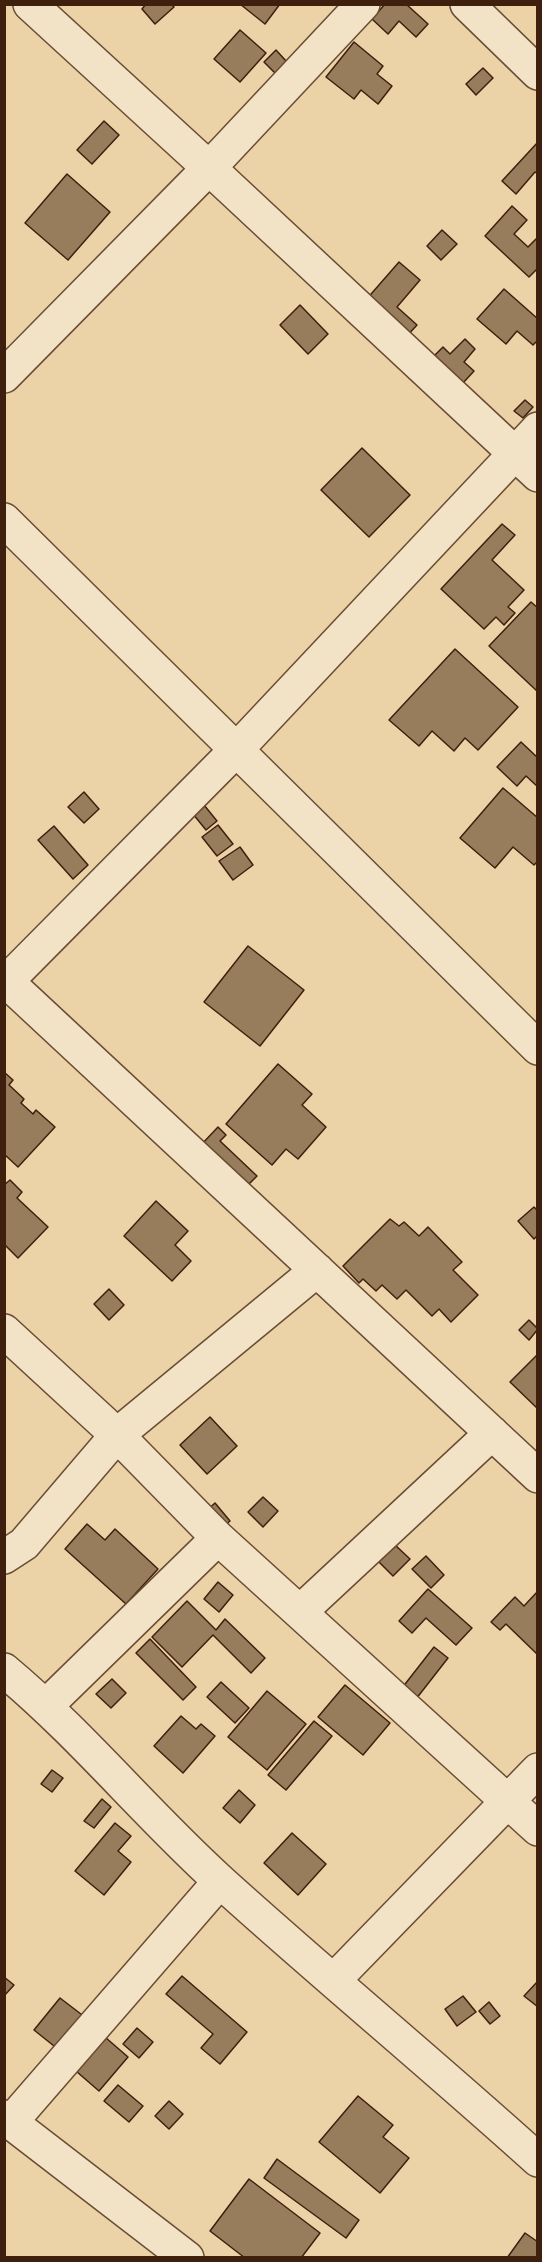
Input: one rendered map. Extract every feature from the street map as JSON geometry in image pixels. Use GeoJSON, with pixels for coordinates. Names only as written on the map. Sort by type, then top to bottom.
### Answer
{"type":"FeatureCollection","features":[{"type":"Feature","properties":{"kind":"street"},"geometry":{"type":"LineString","coordinates":[[30,4],[526,464]]}},
{"type":"Feature","properties":{"kind":"street"},"geometry":{"type":"LineString","coordinates":[[4,376],[209,168],[363,4]]}},
{"type":"Feature","properties":{"kind":"street"},"geometry":{"type":"LineString","coordinates":[[466,4],[537,73]]}},
{"type":"Feature","properties":{"kind":"street"},"geometry":{"type":"LineString","coordinates":[[537,429],[526,464],[5,982],[537,1476]]}},
{"type":"Feature","properties":{"kind":"street"},"geometry":{"type":"LineString","coordinates":[[4,520],[238,748],[537,1048]]}},
{"type":"Feature","properties":{"kind":"street"},"geometry":{"type":"LineString","coordinates":[[4,1557],[24,1544],[117,1435],[317,1270]]}},
{"type":"Feature","properties":{"kind":"street"},"geometry":{"type":"LineString","coordinates":[[4,1331],[117,1435],[218,1538],[301,1611],[537,1829]]}},
{"type":"Feature","properties":{"kind":"street"},"geometry":{"type":"LineString","coordinates":[[301,1611],[492,1433]]}},
{"type":"Feature","properties":{"kind":"street"},"geometry":{"type":"LineString","coordinates":[[47,1705],[218,1538]]}},
{"type":"Feature","properties":{"kind":"street"},"geometry":{"type":"LineString","coordinates":[[4,1670],[47,1705],[220,1881],[537,2160]]}},
{"type":"Feature","properties":{"kind":"street"},"geometry":{"type":"LineString","coordinates":[[334,1980],[537,1770]]}},
{"type":"Feature","properties":{"kind":"street"},"geometry":{"type":"LineString","coordinates":[[172,2253],[8,2119],[220,1881]]}},
{"type":"Feature","properties":{"kind":"building"},"geometry":{"type":"Polygon","coordinates":[[[146,4],[171,4],[174,7],[155,24],[142,9],[146,4]]]}},
{"type":"Feature","properties":{"kind":"building"},"geometry":{"type":"Polygon","coordinates":[[[240,4],[280,4],[265,24],[240,4]]]}},
{"type":"Feature","properties":{"kind":"building"},"geometry":{"type":"Polygon","coordinates":[[[385,4],[406,4],[428,24],[416,37],[399,21],[388,34],[372,19],[385,4]]]}},
{"type":"Feature","properties":{"kind":"building"},"geometry":{"type":"Polygon","coordinates":[[[240,30],[266,53],[240,82],[214,59],[240,30]]]}},
{"type":"Feature","properties":{"kind":"building"},"geometry":{"type":"Polygon","coordinates":[[[354,42],[383,66],[377,74],[392,86],[378,104],[361,90],[354,99],[326,77],[354,42]]]}},
{"type":"Feature","properties":{"kind":"building"},"geometry":{"type":"Polygon","coordinates":[[[276,50],[287,62],[275,73],[264,62],[276,50]]]}},
{"type":"Feature","properties":{"kind":"building"},"geometry":{"type":"Polygon","coordinates":[[[483,68],[493,78],[476,95],[466,84],[483,68]]]}},
{"type":"Feature","properties":{"kind":"building"},"geometry":{"type":"Polygon","coordinates":[[[104,121],[119,135],[92,164],[77,150],[104,121]]]}},
{"type":"Feature","properties":{"kind":"building"},"geometry":{"type":"Polygon","coordinates":[[[538,142],[538,174],[535,172],[516,194],[502,181],[538,142]]]}},
{"type":"Feature","properties":{"kind":"building"},"geometry":{"type":"Polygon","coordinates":[[[67,174],[110,212],[68,260],[25,223],[67,174]]]}},
{"type":"Feature","properties":{"kind":"building"},"geometry":{"type":"Polygon","coordinates":[[[512,206],[527,220],[514,234],[528,247],[538,237],[538,268],[529,277],[485,236],[512,206]]]}},
{"type":"Feature","properties":{"kind":"building"},"geometry":{"type":"Polygon","coordinates":[[[442,230],[457,244],[441,260],[427,246],[442,230]]]}},
{"type":"Feature","properties":{"kind":"building"},"geometry":{"type":"Polygon","coordinates":[[[399,262],[420,280],[397,307],[417,325],[406,337],[365,301],[399,262]]]}},
{"type":"Feature","properties":{"kind":"building"},"geometry":{"type":"Polygon","coordinates":[[[504,289],[538,319],[538,340],[533,345],[517,331],[506,344],[477,319],[504,289]]]}},
{"type":"Feature","properties":{"kind":"building"},"geometry":{"type":"Polygon","coordinates":[[[300,305],[328,334],[308,354],[280,325],[300,305]]]}},
{"type":"Feature","properties":{"kind":"building"},"geometry":{"type":"Polygon","coordinates":[[[465,339],[475,349],[464,362],[474,371],[463,383],[434,356],[443,347],[450,354],[465,339]]]}},
{"type":"Feature","properties":{"kind":"building"},"geometry":{"type":"Polygon","coordinates":[[[525,400],[533,407],[523,418],[514,411],[525,400]]]}},
{"type":"Feature","properties":{"kind":"building"},"geometry":{"type":"Polygon","coordinates":[[[362,448],[410,495],[369,537],[321,490],[362,448]]]}},
{"type":"Feature","properties":{"kind":"building"},"geometry":{"type":"Polygon","coordinates":[[[502,524],[515,535],[492,560],[524,590],[508,607],[515,613],[504,625],[496,617],[484,629],[441,589],[502,524]]]}},
{"type":"Feature","properties":{"kind":"building"},"geometry":{"type":"Polygon","coordinates":[[[531,602],[538,608],[538,692],[489,646],[531,602]]]}},
{"type":"Feature","properties":{"kind":"building"},"geometry":{"type":"Polygon","coordinates":[[[455,649],[518,707],[478,750],[465,738],[454,751],[432,731],[419,746],[389,720],[455,649]]]}},
{"type":"Feature","properties":{"kind":"building"},"geometry":{"type":"Polygon","coordinates":[[[521,742],[538,758],[538,787],[526,776],[517,786],[497,767],[521,742]]]}},
{"type":"Feature","properties":{"kind":"building"},"geometry":{"type":"Polygon","coordinates":[[[503,788],[538,818],[538,861],[534,865],[513,847],[495,868],[460,838],[503,788]]]}},
{"type":"Feature","properties":{"kind":"building"},"geometry":{"type":"Polygon","coordinates":[[[84,792],[99,809],[84,823],[68,807],[84,792]]]}},
{"type":"Feature","properties":{"kind":"building"},"geometry":{"type":"Polygon","coordinates":[[[204,805],[217,821],[206,830],[193,814],[204,805]]]}},
{"type":"Feature","properties":{"kind":"building"},"geometry":{"type":"Polygon","coordinates":[[[218,825],[233,844],[217,856],[202,837],[218,825]]]}},
{"type":"Feature","properties":{"kind":"building"},"geometry":{"type":"Polygon","coordinates":[[[54,826],[88,865],[73,879],[38,840],[54,826]]]}},
{"type":"Feature","properties":{"kind":"building"},"geometry":{"type":"Polygon","coordinates":[[[240,847],[253,865],[233,880],[219,861],[240,847]]]}},
{"type":"Feature","properties":{"kind":"building"},"geometry":{"type":"Polygon","coordinates":[[[248,946],[304,990],[260,1046],[204,1002],[248,946]]]}},
{"type":"Feature","properties":{"kind":"building"},"geometry":{"type":"Polygon","coordinates":[[[278,1064],[312,1094],[302,1105],[326,1127],[298,1159],[286,1149],[272,1165],[226,1124],[278,1064]]]}},
{"type":"Feature","properties":{"kind":"building"},"geometry":{"type":"Polygon","coordinates":[[[4,1072],[13,1080],[9,1085],[24,1099],[21,1103],[33,1114],[36,1110],[55,1127],[18,1167],[4,1154],[4,1072]]]}},
{"type":"Feature","properties":{"kind":"building"},"geometry":{"type":"Polygon","coordinates":[[[218,1127],[226,1135],[220,1141],[257,1176],[245,1188],[201,1145],[218,1127]]]}},
{"type":"Feature","properties":{"kind":"building"},"geometry":{"type":"Polygon","coordinates":[[[10,1180],[22,1192],[17,1198],[48,1227],[18,1258],[4,1244],[4,1185],[10,1180]]]}},
{"type":"Feature","properties":{"kind":"building"},"geometry":{"type":"Polygon","coordinates":[[[156,1201],[188,1231],[175,1245],[191,1261],[172,1281],[124,1236],[156,1201]]]}},
{"type":"Feature","properties":{"kind":"building"},"geometry":{"type":"Polygon","coordinates":[[[534,1207],[538,1211],[538,1235],[534,1239],[518,1221],[534,1207]]]}},
{"type":"Feature","properties":{"kind":"building"},"geometry":{"type":"Polygon","coordinates":[[[390,1219],[399,1226],[404,1222],[419,1236],[428,1227],[462,1262],[453,1270],[478,1295],[451,1322],[439,1309],[432,1316],[406,1290],[397,1299],[382,1285],[376,1291],[363,1279],[359,1283],[343,1266],[390,1219]]]}},
{"type":"Feature","properties":{"kind":"building"},"geometry":{"type":"Polygon","coordinates":[[[109,1289],[124,1305],[109,1320],[94,1304],[109,1289]]]}},
{"type":"Feature","properties":{"kind":"building"},"geometry":{"type":"Polygon","coordinates":[[[529,1320],[538,1329],[529,1340],[519,1330],[529,1320]]]}},
{"type":"Feature","properties":{"kind":"building"},"geometry":{"type":"Polygon","coordinates":[[[538,1354],[538,1409],[510,1382],[538,1354]]]}},
{"type":"Feature","properties":{"kind":"building"},"geometry":{"type":"Polygon","coordinates":[[[210,1417],[237,1446],[207,1474],[180,1445],[210,1417]]]}},
{"type":"Feature","properties":{"kind":"building"},"geometry":{"type":"Polygon","coordinates":[[[263,1497],[278,1511],[263,1527],[248,1512],[263,1497]]]}},
{"type":"Feature","properties":{"kind":"building"},"geometry":{"type":"Polygon","coordinates":[[[215,1503],[230,1521],[222,1528],[206,1511],[215,1503]]]}},
{"type":"Feature","properties":{"kind":"building"},"geometry":{"type":"Polygon","coordinates":[[[87,1524],[105,1540],[115,1529],[158,1569],[126,1604],[65,1549],[87,1524]]]}},
{"type":"Feature","properties":{"kind":"building"},"geometry":{"type":"Polygon","coordinates":[[[394,1544],[410,1559],[393,1576],[378,1561],[394,1544]]]}},
{"type":"Feature","properties":{"kind":"building"},"geometry":{"type":"Polygon","coordinates":[[[426,1556],[444,1575],[431,1588],[412,1569],[426,1556]]]}},
{"type":"Feature","properties":{"kind":"building"},"geometry":{"type":"Polygon","coordinates":[[[218,1582],[233,1595],[219,1612],[204,1599],[218,1582]]]}},
{"type":"Feature","properties":{"kind":"building"},"geometry":{"type":"Polygon","coordinates":[[[428,1589],[472,1628],[456,1645],[426,1618],[412,1633],[399,1621],[428,1589]]]}},
{"type":"Feature","properties":{"kind":"building"},"geometry":{"type":"Polygon","coordinates":[[[538,1591],[538,1655],[506,1624],[500,1630],[491,1622],[515,1597],[524,1606],[538,1591]]]}},
{"type":"Feature","properties":{"kind":"building"},"geometry":{"type":"Polygon","coordinates":[[[187,1601],[216,1630],[225,1619],[265,1658],[251,1673],[213,1635],[182,1667],[152,1637],[187,1601]]]}},
{"type":"Feature","properties":{"kind":"building"},"geometry":{"type":"Polygon","coordinates":[[[150,1639],[196,1687],[183,1700],[136,1653],[150,1639]]]}},
{"type":"Feature","properties":{"kind":"building"},"geometry":{"type":"Polygon","coordinates":[[[434,1647],[448,1658],[416,1699],[402,1688],[434,1647]]]}},
{"type":"Feature","properties":{"kind":"building"},"geometry":{"type":"Polygon","coordinates":[[[112,1679],[126,1693],[111,1708],[96,1694],[112,1679]]]}},
{"type":"Feature","properties":{"kind":"building"},"geometry":{"type":"Polygon","coordinates":[[[221,1682],[249,1708],[235,1723],[207,1697],[221,1682]]]}},
{"type":"Feature","properties":{"kind":"building"},"geometry":{"type":"Polygon","coordinates":[[[345,1685],[390,1723],[363,1755],[318,1717],[345,1685]]]}},
{"type":"Feature","properties":{"kind":"building"},"geometry":{"type":"Polygon","coordinates":[[[267,1691],[306,1724],[267,1770],[228,1737],[267,1691]]]}},
{"type":"Feature","properties":{"kind":"building"},"geometry":{"type":"Polygon","coordinates":[[[181,1716],[196,1729],[201,1724],[215,1736],[183,1773],[154,1746],[181,1716]]]}},
{"type":"Feature","properties":{"kind":"building"},"geometry":{"type":"Polygon","coordinates":[[[314,1721],[332,1736],[286,1790],[268,1775],[314,1721]]]}},
{"type":"Feature","properties":{"kind":"building"},"geometry":{"type":"Polygon","coordinates":[[[52,1770],[63,1778],[52,1792],[41,1784],[52,1770]]]}},
{"type":"Feature","properties":{"kind":"building"},"geometry":{"type":"Polygon","coordinates":[[[239,1790],[255,1805],[240,1823],[223,1808],[239,1790]]]}},
{"type":"Feature","properties":{"kind":"building"},"geometry":{"type":"Polygon","coordinates":[[[102,1799],[111,1807],[94,1828],[84,1821],[102,1799]]]}},
{"type":"Feature","properties":{"kind":"building"},"geometry":{"type":"Polygon","coordinates":[[[115,1823],[131,1836],[118,1851],[131,1862],[104,1895],[75,1871],[115,1823]]]}},
{"type":"Feature","properties":{"kind":"building"},"geometry":{"type":"Polygon","coordinates":[[[292,1833],[326,1864],[298,1895],[264,1863],[292,1833]]]}},
{"type":"Feature","properties":{"kind":"building"},"geometry":{"type":"Polygon","coordinates":[[[182,1976],[247,2032],[220,2064],[201,2048],[213,2034],[166,1994],[182,1976]]]}},
{"type":"Feature","properties":{"kind":"building"},"geometry":{"type":"Polygon","coordinates":[[[4,1977],[14,1985],[4,1996],[4,1977]]]}},
{"type":"Feature","properties":{"kind":"building"},"geometry":{"type":"Polygon","coordinates":[[[538,1981],[538,2007],[524,1996],[538,1981]]]}},
{"type":"Feature","properties":{"kind":"building"},"geometry":{"type":"Polygon","coordinates":[[[463,1996],[476,2012],[457,2026],[445,2009],[463,1996]]]}},
{"type":"Feature","properties":{"kind":"building"},"geometry":{"type":"Polygon","coordinates":[[[60,1998],[90,2021],[64,2054],[34,2030],[60,1998]]]}},
{"type":"Feature","properties":{"kind":"building"},"geometry":{"type":"Polygon","coordinates":[[[489,2002],[500,2016],[490,2024],[479,2011],[489,2002]]]}},
{"type":"Feature","properties":{"kind":"building"},"geometry":{"type":"Polygon","coordinates":[[[137,2028],[153,2042],[139,2058],[123,2044],[137,2028]]]}},
{"type":"Feature","properties":{"kind":"building"},"geometry":{"type":"Polygon","coordinates":[[[98,2031],[128,2057],[99,2091],[69,2065],[98,2031]]]}},
{"type":"Feature","properties":{"kind":"building"},"geometry":{"type":"Polygon","coordinates":[[[118,2085],[143,2106],[129,2122],[104,2101],[118,2085]]]}},
{"type":"Feature","properties":{"kind":"building"},"geometry":{"type":"Polygon","coordinates":[[[358,2096],[393,2125],[383,2137],[409,2158],[380,2193],[319,2142],[358,2096]]]}},
{"type":"Feature","properties":{"kind":"building"},"geometry":{"type":"Polygon","coordinates":[[[169,2101],[183,2114],[169,2129],[155,2116],[169,2101]]]}},
{"type":"Feature","properties":{"kind":"building"},"geometry":{"type":"Polygon","coordinates":[[[277,2159],[359,2220],[346,2238],[264,2178],[277,2159]]]}},
{"type":"Feature","properties":{"kind":"building"},"geometry":{"type":"Polygon","coordinates":[[[249,2179],[320,2233],[301,2258],[245,2258],[210,2231],[249,2179]]]}},
{"type":"Feature","properties":{"kind":"building"},"geometry":{"type":"Polygon","coordinates":[[[525,2233],[538,2242],[538,2258],[507,2258],[525,2233]]]}}]}
